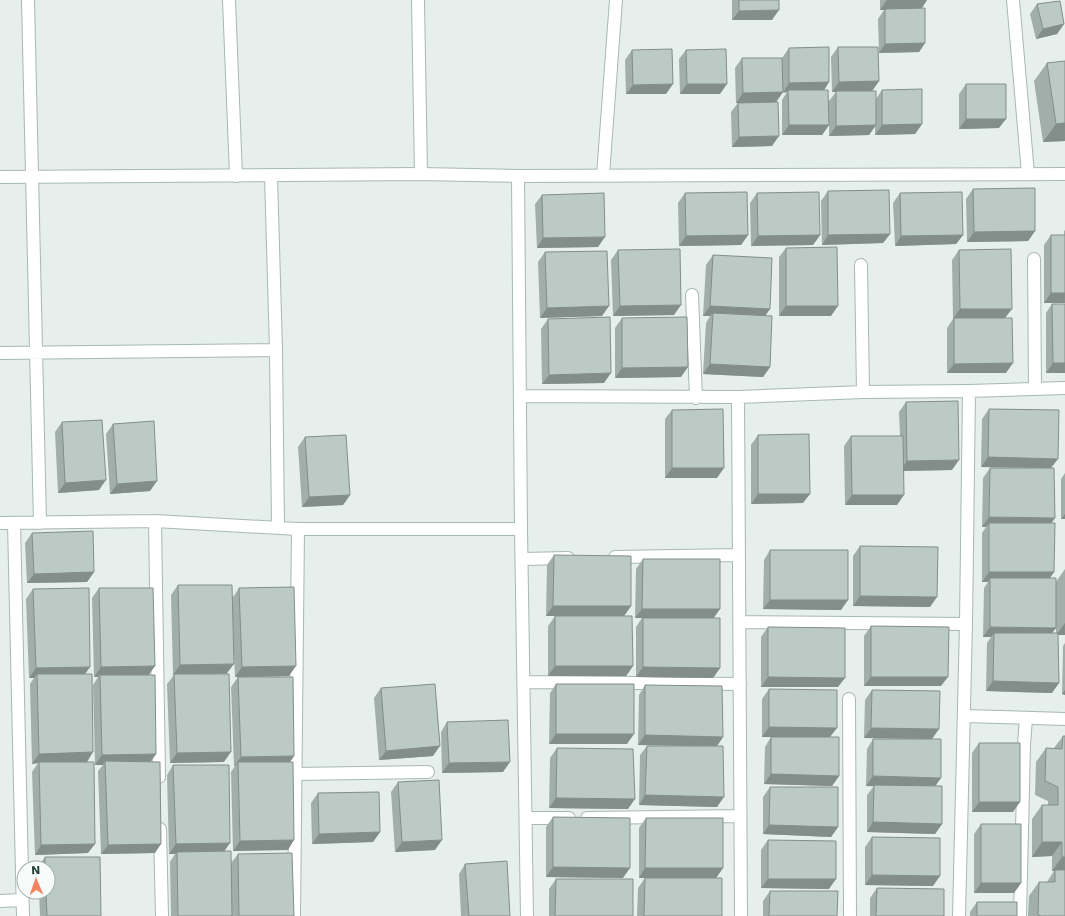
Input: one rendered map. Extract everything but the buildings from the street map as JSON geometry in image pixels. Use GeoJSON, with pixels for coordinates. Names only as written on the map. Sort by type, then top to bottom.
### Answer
{"type":"FeatureCollection","features":[{"type":"Feature","properties":{"kind":"street"},"geometry":{"type":"LineString","coordinates":[[28,0],[40,523]]}},
{"type":"Feature","properties":{"kind":"street"},"geometry":{"type":"LineString","coordinates":[[229,0],[236,176]]}},
{"type":"Feature","properties":{"kind":"street"},"geometry":{"type":"LineString","coordinates":[[418,0],[422,174]]}},
{"type":"Feature","properties":{"kind":"street"},"geometry":{"type":"LineString","coordinates":[[603,175],[616,0]]}},
{"type":"Feature","properties":{"kind":"street"},"geometry":{"type":"LineString","coordinates":[[1013,0],[1028,174]]}},
{"type":"Feature","properties":{"kind":"street"},"geometry":{"type":"LineString","coordinates":[[0,177],[422,174],[518,176],[1065,174]]}},
{"type":"Feature","properties":{"kind":"street"},"geometry":{"type":"LineString","coordinates":[[271,176],[276,350],[278,528]]}},
{"type":"Feature","properties":{"kind":"street"},"geometry":{"type":"LineString","coordinates":[[518,176],[521,529],[523,559],[528,916]]}},
{"type":"Feature","properties":{"kind":"street"},"geometry":{"type":"LineString","coordinates":[[1034,258],[1035,389]]}},
{"type":"Feature","properties":{"kind":"street"},"geometry":{"type":"LineString","coordinates":[[862,265],[863,392]]}},
{"type":"Feature","properties":{"kind":"street"},"geometry":{"type":"LineString","coordinates":[[692,295],[696,398]]}},
{"type":"Feature","properties":{"kind":"street"},"geometry":{"type":"LineString","coordinates":[[0,353],[276,350]]}},
{"type":"Feature","properties":{"kind":"street"},"geometry":{"type":"LineString","coordinates":[[520,396],[696,398],[863,392],[1065,388]]}},
{"type":"Feature","properties":{"kind":"street"},"geometry":{"type":"LineString","coordinates":[[959,916],[966,624],[969,391]]}},
{"type":"Feature","properties":{"kind":"street"},"geometry":{"type":"LineString","coordinates":[[738,397],[741,916]]}},
{"type":"Feature","properties":{"kind":"street"},"geometry":{"type":"LineString","coordinates":[[0,523],[155,521],[298,529],[521,529]]}},
{"type":"Feature","properties":{"kind":"street"},"geometry":{"type":"LineString","coordinates":[[155,521],[160,790]]}},
{"type":"Feature","properties":{"kind":"street"},"geometry":{"type":"LineString","coordinates":[[14,523],[21,860]]}},
{"type":"Feature","properties":{"kind":"street"},"geometry":{"type":"LineString","coordinates":[[294,916],[298,529]]}},
{"type":"Feature","properties":{"kind":"street"},"geometry":{"type":"LineString","coordinates":[[600,558],[739,555]]}},
{"type":"Feature","properties":{"kind":"street"},"geometry":{"type":"LineString","coordinates":[[523,559],[577,558]]}},
{"type":"Feature","properties":{"kind":"street"},"geometry":{"type":"LineString","coordinates":[[740,622],[966,624]]}},
{"type":"Feature","properties":{"kind":"street"},"geometry":{"type":"LineString","coordinates":[[524,682],[740,684]]}},
{"type":"Feature","properties":{"kind":"street"},"geometry":{"type":"LineString","coordinates":[[849,699],[850,916]]}},
{"type":"Feature","properties":{"kind":"street"},"geometry":{"type":"LineString","coordinates":[[964,716],[1065,719]]}},
{"type":"Feature","properties":{"kind":"street"},"geometry":{"type":"LineString","coordinates":[[1020,916],[1026,718]]}},
{"type":"Feature","properties":{"kind":"street"},"geometry":{"type":"LineString","coordinates":[[296,774],[428,772]]}},
{"type":"Feature","properties":{"kind":"street"},"geometry":{"type":"LineString","coordinates":[[526,818],[740,816]]}},
{"type":"Feature","properties":{"kind":"street"},"geometry":{"type":"LineString","coordinates":[[160,821],[162,916]]}},
{"type":"Feature","properties":{"kind":"street"},"geometry":{"type":"LineString","coordinates":[[0,901],[22,900],[23,916]]}}]}
